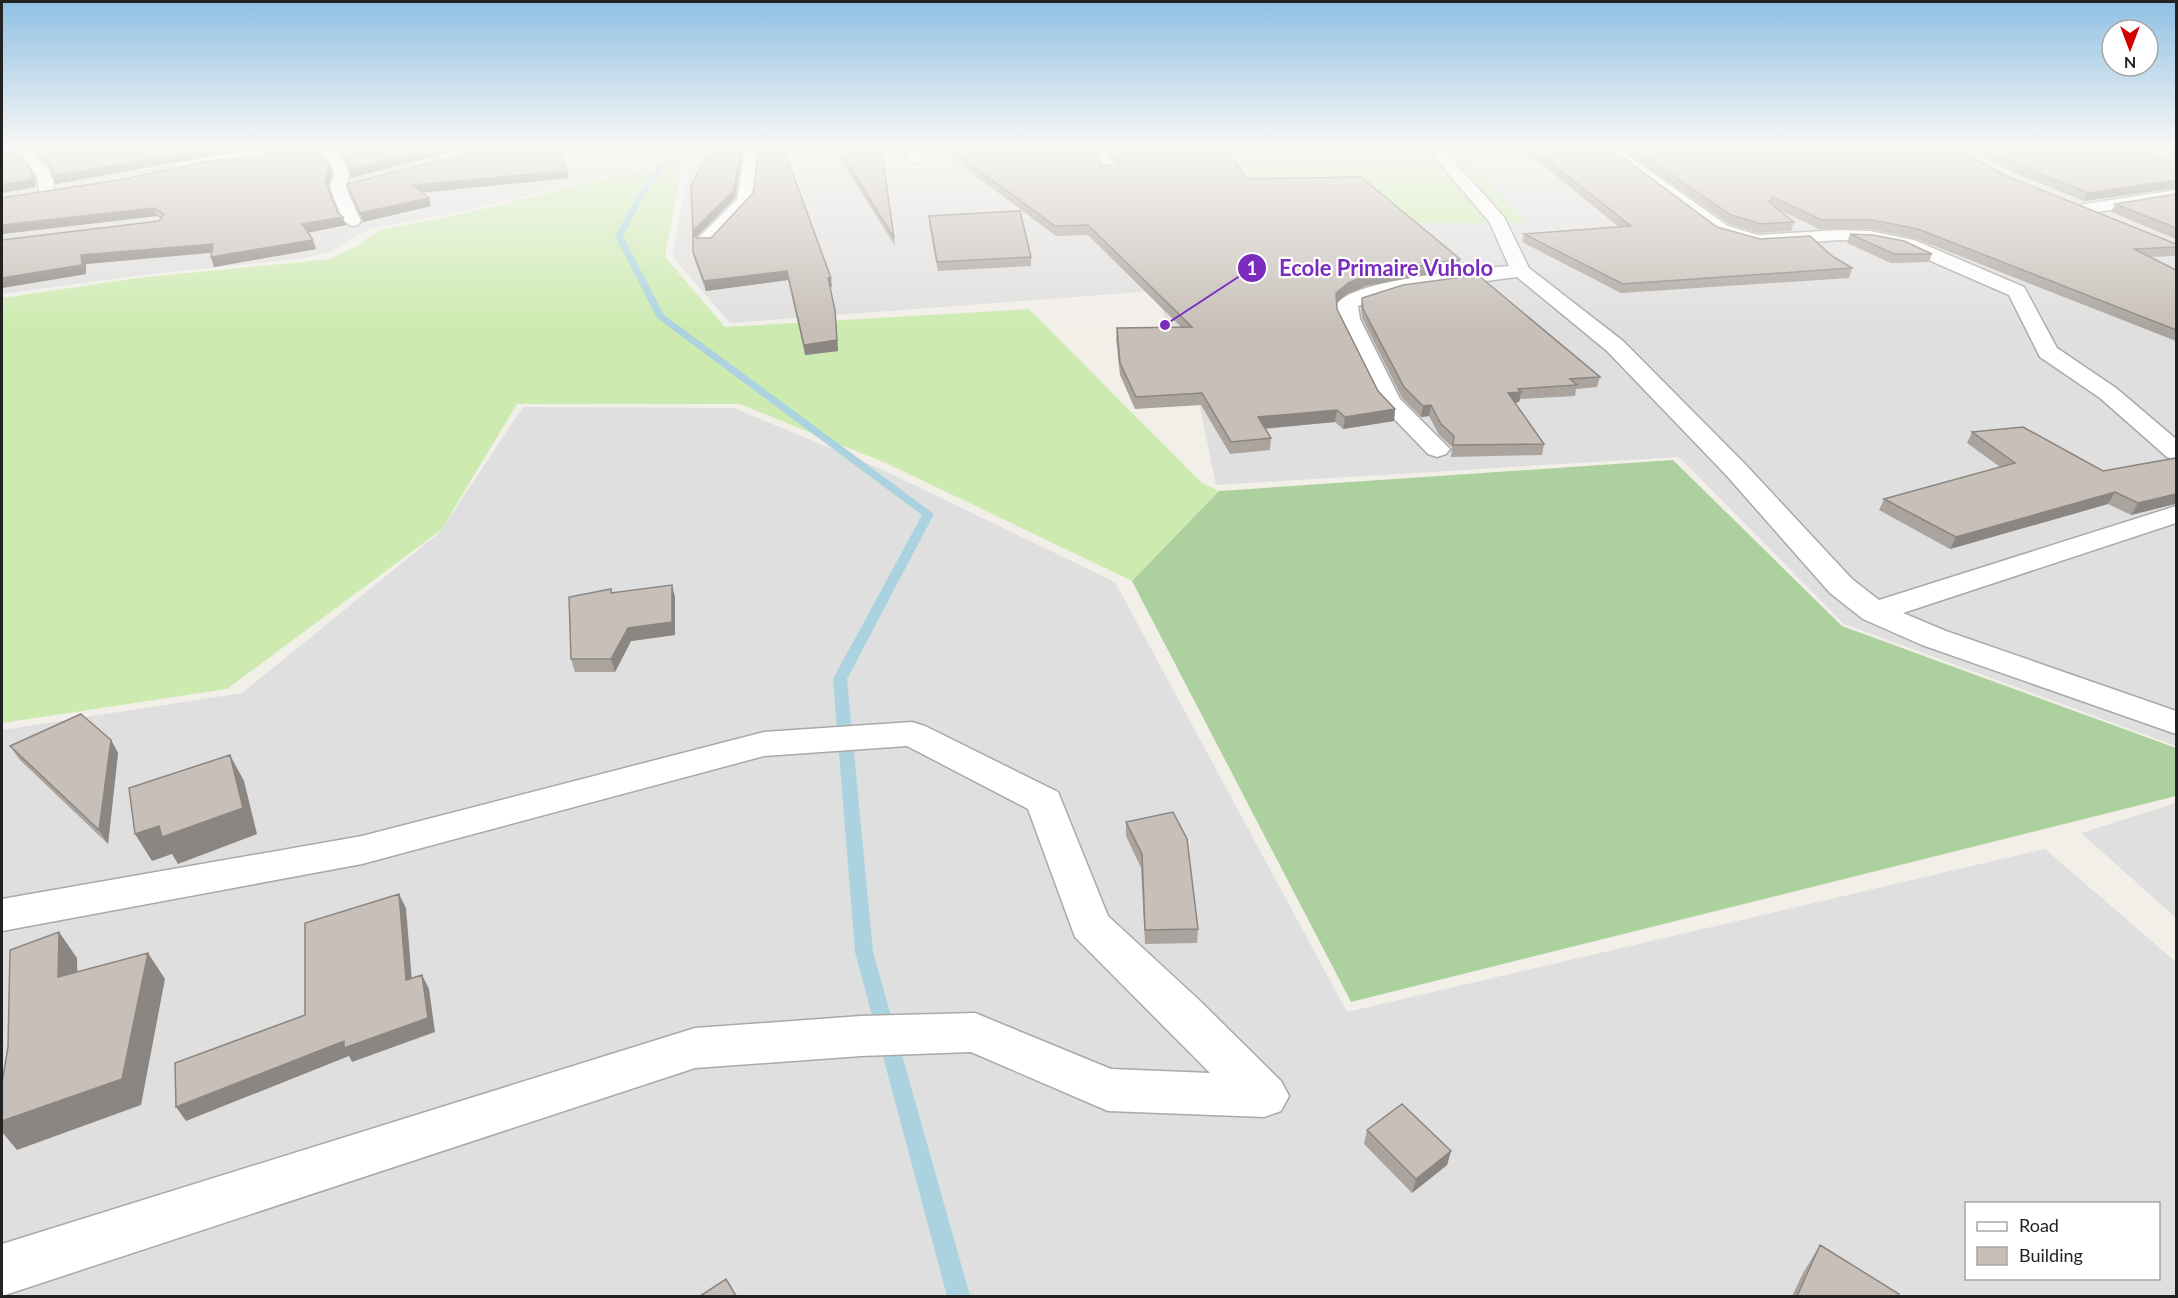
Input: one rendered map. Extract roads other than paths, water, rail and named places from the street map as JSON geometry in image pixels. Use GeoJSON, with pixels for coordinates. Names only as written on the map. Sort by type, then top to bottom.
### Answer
{"type":"FeatureCollection","features":[{"type":"Feature","properties":{"kind":"street"},"geometry":{"type":"LineString","coordinates":[[346,208],[352,221]]}},
{"type":"Feature","properties":{"kind":"street"},"geometry":{"type":"LineString","coordinates":[[705,241],[738,208]]}},
{"type":"Feature","properties":{"kind":"street"},"geometry":{"type":"LineString","coordinates":[[1487,208],[1497,220],[1521,271],[1615,346],[1736,470],[1841,586],[1874,612],[1934,638],[2176,723]]}},
{"type":"Feature","properties":{"kind":"street"},"geometry":{"type":"LineString","coordinates":[[1691,208],[1722,230],[1738,237],[1777,241],[1839,235],[1870,236],[1907,244],[1935,258],[1980,273],[2017,291],[2048,352],[2108,393],[2176,452]]}},
{"type":"Feature","properties":{"kind":"street"},"geometry":{"type":"LineString","coordinates":[[2080,208],[2115,221]]}},
{"type":"Feature","properties":{"kind":"street"},"geometry":{"type":"LineString","coordinates":[[2084,209],[2093,208]]}},
{"type":"Feature","properties":{"kind":"street"},"geometry":{"type":"LineString","coordinates":[[1437,448],[1390,402],[1348,319],[1347,303],[1352,298],[1385,288],[1521,271]]}},
{"type":"Feature","properties":{"kind":"street"},"geometry":{"type":"LineString","coordinates":[[1874,612],[2176,513]]}},
{"type":"Feature","properties":{"kind":"street"},"geometry":{"type":"LineString","coordinates":[[2,915],[362,850],[764,744],[912,734],[1044,801],[1090,925],[1182,1012],[1264,1096],[1108,1090],[975,1032],[861,1036],[695,1048],[2,1271]]}},
{"type":"Feature","properties":{"kind":"waterway"},"geometry":{"type":"LineString","coordinates":[[635,208],[619,236],[660,316],[928,514],[840,679],[864,952],[959,1296]]}},
{"type":"Feature","properties":{"kind":"place","name":"Ecole Primaire Vuholo"},"geometry":{"type":"Point","coordinates":[1165,325]}}]}
